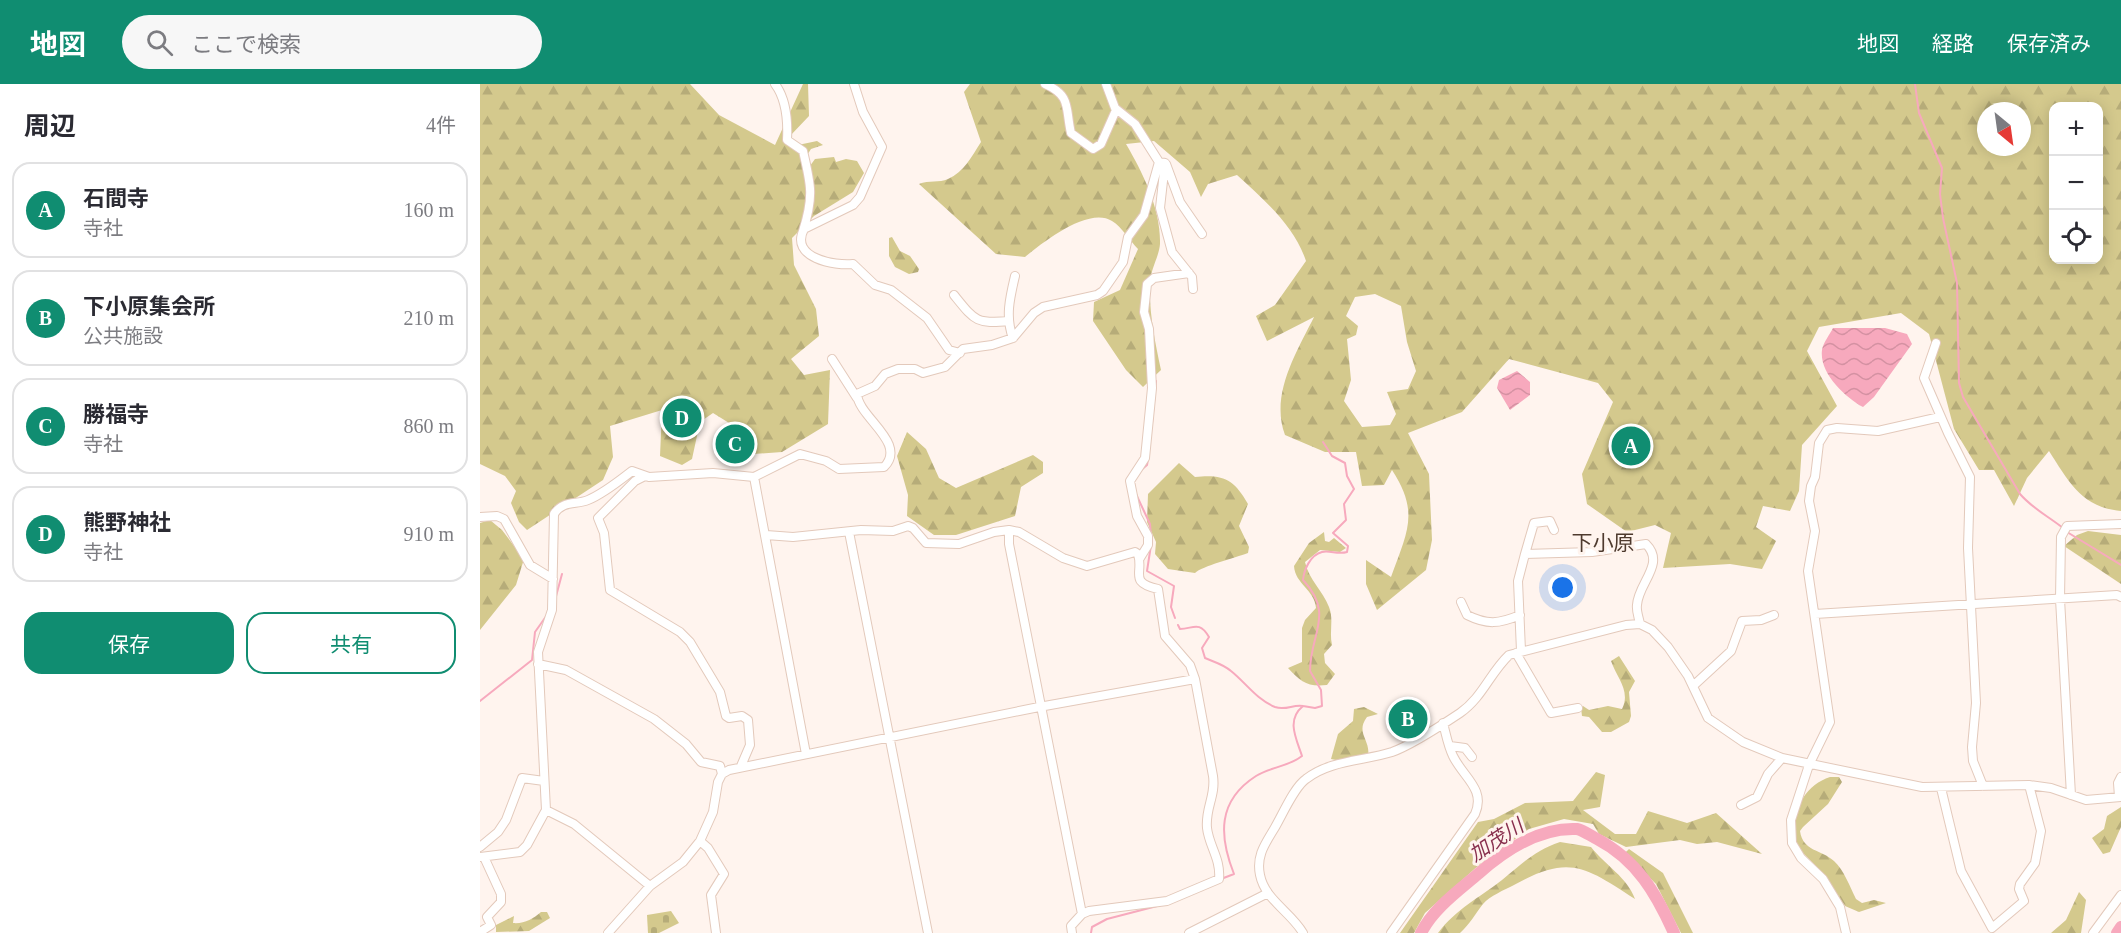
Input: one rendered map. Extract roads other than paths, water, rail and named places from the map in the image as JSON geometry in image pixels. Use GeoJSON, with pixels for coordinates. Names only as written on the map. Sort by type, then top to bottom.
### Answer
{"type":"FeatureCollection","features":[{"type":"Feature","properties":{"kind":"street"},"geometry":{"type":"LineString","coordinates":[[775,84],[784,102],[788,125],[787,140],[803,151],[811,184],[812,198],[803,232],[803,245],[808,253],[838,266],[853,264],[863,271],[875,285],[891,290],[927,318],[949,350],[960,353]]}},
{"type":"Feature","properties":{"kind":"street"},"geometry":{"type":"LineString","coordinates":[[803,232],[814,222],[853,205],[860,197],[882,147],[863,112],[854,84]]}},
{"type":"Feature","properties":{"kind":"street"},"geometry":{"type":"LineString","coordinates":[[1045,84],[1058,90],[1067,101],[1071,133],[1093,148],[1101,144],[1116,110]]}},
{"type":"Feature","properties":{"kind":"street"},"geometry":{"type":"LineString","coordinates":[[1106,84],[1116,110],[1135,124],[1162,163],[1180,202],[1202,234]]}},
{"type":"Feature","properties":{"kind":"street"},"geometry":{"type":"LineString","coordinates":[[1162,163],[1160,208],[1172,252],[1192,278],[1193,289]]}},
{"type":"Feature","properties":{"kind":"street"},"geometry":{"type":"LineString","coordinates":[[857,398],[857,394],[875,387],[885,374],[898,369],[931,372],[945,367],[968,347],[992,345],[1013,339],[1034,313],[1043,307],[1097,295],[1103,291],[1123,262],[1128,237],[1144,215],[1162,163]]}},
{"type":"Feature","properties":{"kind":"street"},"geometry":{"type":"LineString","coordinates":[[1072,933],[1071,926],[1082,914],[1105,908],[1167,901],[1219,879],[1218,856],[1207,830],[1207,813],[1215,791],[1195,679],[1190,665],[1165,636],[1158,589],[1145,586],[1140,581],[1137,566],[1148,545],[1148,536],[1137,516],[1130,481],[1145,458],[1152,388],[1149,329],[1144,312],[1147,284],[1154,278],[1189,273]]}},
{"type":"Feature","properties":{"kind":"street"},"geometry":{"type":"LineString","coordinates":[[1013,339],[1009,321],[1009,302],[1016,276]]}},
{"type":"Feature","properties":{"kind":"street"},"geometry":{"type":"LineString","coordinates":[[954,295],[974,318],[984,323],[1009,321]]}},
{"type":"Feature","properties":{"kind":"street"},"geometry":{"type":"LineString","coordinates":[[1936,343],[1924,378],[1940,417],[1970,477],[1968,548],[1976,703],[1973,761],[1983,786]]}},
{"type":"Feature","properties":{"kind":"street"},"geometry":{"type":"LineString","coordinates":[[480,932],[491,925],[487,917],[501,902],[501,894],[482,857],[520,852],[546,810],[538,664],[541,639],[552,610],[554,514],[556,510],[570,503],[586,501],[632,471],[645,476],[682,477],[713,473],[754,477],[800,454],[826,461],[839,470],[884,468],[889,460],[888,442],[883,432],[860,405],[832,359]]}},
{"type":"Feature","properties":{"kind":"street"},"geometry":{"type":"LineString","coordinates":[[1846,933],[1840,907],[1823,879],[1801,858],[1792,843],[1791,820],[1809,765],[1830,722],[1816,642],[1815,614],[1808,571],[1815,531],[1809,501],[1819,443],[1827,430],[1837,428],[1878,431],[1940,417]]}},
{"type":"Feature","properties":{"kind":"street"},"geometry":{"type":"LineString","coordinates":[[645,476],[636,481],[598,518],[604,533],[610,590],[680,632],[690,642],[720,692],[726,716],[729,718],[742,716],[748,720],[750,745],[741,766]]}},
{"type":"Feature","properties":{"kind":"street"},"geometry":{"type":"LineString","coordinates":[[754,477],[806,754]]}},
{"type":"Feature","properties":{"kind":"street"},"geometry":{"type":"LineString","coordinates":[[480,517],[497,516],[504,519],[534,570],[553,579]]}},
{"type":"Feature","properties":{"kind":"street"},"geometry":{"type":"LineString","coordinates":[[1554,530],[1550,521],[1534,523],[1518,581],[1520,615],[1518,652],[1551,713],[1578,708]]}},
{"type":"Feature","properties":{"kind":"street"},"geometry":{"type":"LineString","coordinates":[[2071,795],[2060,599],[2061,537],[2067,526],[2121,524]]}},
{"type":"Feature","properties":{"kind":"street"},"geometry":{"type":"LineString","coordinates":[[766,535],[793,537],[893,531],[908,526],[913,528],[926,543],[959,544],[994,532],[1009,530],[1019,532],[1063,558],[1087,566],[1135,552],[1140,558]]}},
{"type":"Feature","properties":{"kind":"street"},"geometry":{"type":"LineString","coordinates":[[1009,530],[1039,707],[1082,914]]}},
{"type":"Feature","properties":{"kind":"street"},"geometry":{"type":"LineString","coordinates":[[849,532],[928,933]]}},
{"type":"Feature","properties":{"kind":"street"},"geometry":{"type":"LineString","coordinates":[[1525,554],[1592,552],[1646,544],[1651,550],[1654,565],[1636,606],[1640,624]]}},
{"type":"Feature","properties":{"kind":"street"},"geometry":{"type":"LineString","coordinates":[[1815,614],[2121,597]]}},
{"type":"Feature","properties":{"kind":"street"},"geometry":{"type":"LineString","coordinates":[[1461,602],[1467,615],[1489,624],[1503,623],[1520,615]]}},
{"type":"Feature","properties":{"kind":"street"},"geometry":{"type":"LineString","coordinates":[[1693,686],[1731,651],[1742,621],[1761,620],[1774,615]]}},
{"type":"Feature","properties":{"kind":"street"},"geometry":{"type":"LineString","coordinates":[[1303,933],[1268,893],[1260,875],[1260,851],[1305,779],[1351,760],[1369,759],[1396,750],[1443,723],[1478,698],[1495,668],[1509,655],[1626,625],[1640,624],[1652,630],[1668,647],[1693,686],[1708,718],[1743,742],[1782,758],[1922,787],[2029,784],[2051,788],[2086,800],[2109,800],[2120,797],[2118,783],[2121,777]]}},
{"type":"Feature","properties":{"kind":"street"},"geometry":{"type":"LineString","coordinates":[[538,664],[566,670],[654,719],[686,744],[701,762],[720,766],[722,774],[715,790],[710,821],[700,841],[683,862],[650,886],[608,933]]}},
{"type":"Feature","properties":{"kind":"street"},"geometry":{"type":"LineString","coordinates":[[722,774],[741,766],[1039,707],[1195,679]]}},
{"type":"Feature","properties":{"kind":"street"},"geometry":{"type":"LineString","coordinates":[[1390,933],[1475,814],[1479,804],[1476,788],[1453,756],[1443,723]]}},
{"type":"Feature","properties":{"kind":"street"},"geometry":{"type":"LineString","coordinates":[[1450,746],[1465,748],[1472,757]]}},
{"type":"Feature","properties":{"kind":"street"},"geometry":{"type":"LineString","coordinates":[[1741,805],[1757,797],[1768,774],[1782,758]]}},
{"type":"Feature","properties":{"kind":"street"},"geometry":{"type":"LineString","coordinates":[[480,847],[498,832],[506,820],[522,778],[544,781]]}},
{"type":"Feature","properties":{"kind":"street"},"geometry":{"type":"LineString","coordinates":[[1941,788],[1961,871],[1992,928],[2024,901],[2019,889],[2020,884],[2035,863],[2041,831],[2029,784]]}},
{"type":"Feature","properties":{"kind":"street"},"geometry":{"type":"LineString","coordinates":[[546,810],[574,824],[650,886]]}},
{"type":"Feature","properties":{"kind":"street"},"geometry":{"type":"LineString","coordinates":[[700,841],[708,848],[724,874],[711,896],[716,933]]}},
{"type":"Feature","properties":{"kind":"street"},"geometry":{"type":"LineString","coordinates":[[1189,933],[1268,893]]}},
{"type":"Feature","properties":{"kind":"street"},"geometry":{"type":"LineString","coordinates":[[2093,933],[2121,895]]}},
{"type":"Feature","properties":{"kind":"water"},"geometry":{"type":"Polygon","coordinates":[[[1833,328],[1885,328],[1907,334],[1912,344],[1874,397],[1863,407],[1841,391],[1825,367],[1822,350],[1833,328]]]}},
{"type":"Feature","properties":{"kind":"water"},"geometry":{"type":"Polygon","coordinates":[[[1517,371],[1530,382],[1530,395],[1510,410],[1497,388],[1499,380],[1517,371]]]}},
{"type":"Feature","properties":{"kind":"waterway"},"geometry":{"type":"LineString","coordinates":[[1915,84],[1919,113],[1942,168],[1940,194],[1943,218],[1957,283],[1959,383],[1963,397],[2020,494],[2063,528]]}},
{"type":"Feature","properties":{"kind":"waterway"},"geometry":{"type":"LineString","coordinates":[[1152,423],[1156,381]]}},
{"type":"Feature","properties":{"kind":"waterway"},"geometry":{"type":"LineString","coordinates":[[1221,879],[1234,874],[1224,833],[1228,808],[1234,797],[1256,776],[1302,756],[1295,736],[1295,717],[1303,706],[1315,708],[1322,706],[1321,690],[1310,671],[1318,624],[1318,603],[1303,580],[1308,563],[1314,556],[1325,552],[1347,552],[1348,546],[1333,533],[1346,520],[1344,504],[1354,489],[1347,476],[1345,463],[1332,456],[1323,442]]}},
{"type":"Feature","properties":{"kind":"waterway"},"geometry":{"type":"LineString","coordinates":[[1140,471],[1147,465],[1148,459]]}},
{"type":"Feature","properties":{"kind":"waterway"},"geometry":{"type":"LineString","coordinates":[[1136,494],[1150,524],[1151,536]]}},
{"type":"Feature","properties":{"kind":"waterway"},"geometry":{"type":"LineString","coordinates":[[2067,532],[2121,565]]}},
{"type":"Feature","properties":{"kind":"waterway"},"geometry":{"type":"LineString","coordinates":[[1151,545],[1147,571],[1174,586],[1171,607],[1175,618]]}},
{"type":"Feature","properties":{"kind":"waterway"},"geometry":{"type":"LineString","coordinates":[[555,600],[562,574]]}},
{"type":"Feature","properties":{"kind":"waterway"},"geometry":{"type":"LineString","coordinates":[[480,701],[532,660],[535,632],[547,615]]}},
{"type":"Feature","properties":{"kind":"waterway"},"geometry":{"type":"LineString","coordinates":[[1178,625],[1180,629],[1196,627],[1202,629],[1209,637],[1202,648],[1205,658],[1228,669],[1268,704],[1279,708],[1303,706]]}},
{"type":"Feature","properties":{"kind":"waterway","name":"加茂川"},"geometry":{"type":"LineString","coordinates":[[1421,933],[1446,901],[1488,865],[1523,842],[1563,829],[1577,829],[1584,832],[1611,847],[1634,867],[1660,904],[1674,933]]}},
{"type":"Feature","properties":{"kind":"waterway"},"geometry":{"type":"LineString","coordinates":[[1091,933],[1092,927],[1107,919],[1161,905]]}},
{"type":"Feature","properties":{"kind":"waterway","name":"加茂川"},"geometry":{"type":"LineString","coordinates":[[2117,933],[2121,927]]}},
{"type":"Feature","properties":{"kind":"place","name":"熊野神社"},"geometry":{"type":"Point","coordinates":[682,418]}},
{"type":"Feature","properties":{"kind":"place","name":"勝福寺"},"geometry":{"type":"Point","coordinates":[735,444]}},
{"type":"Feature","properties":{"kind":"place","name":"石間寺"},"geometry":{"type":"Point","coordinates":[1631,446]}},
{"type":"Feature","properties":{"kind":"place","name":"下小原集会所"},"geometry":{"type":"Point","coordinates":[1408,719]}},
{"type":"Feature","properties":{"kind":"district","name":"下小原"},"geometry":{"type":"Point","coordinates":[1603,543]}}]}
